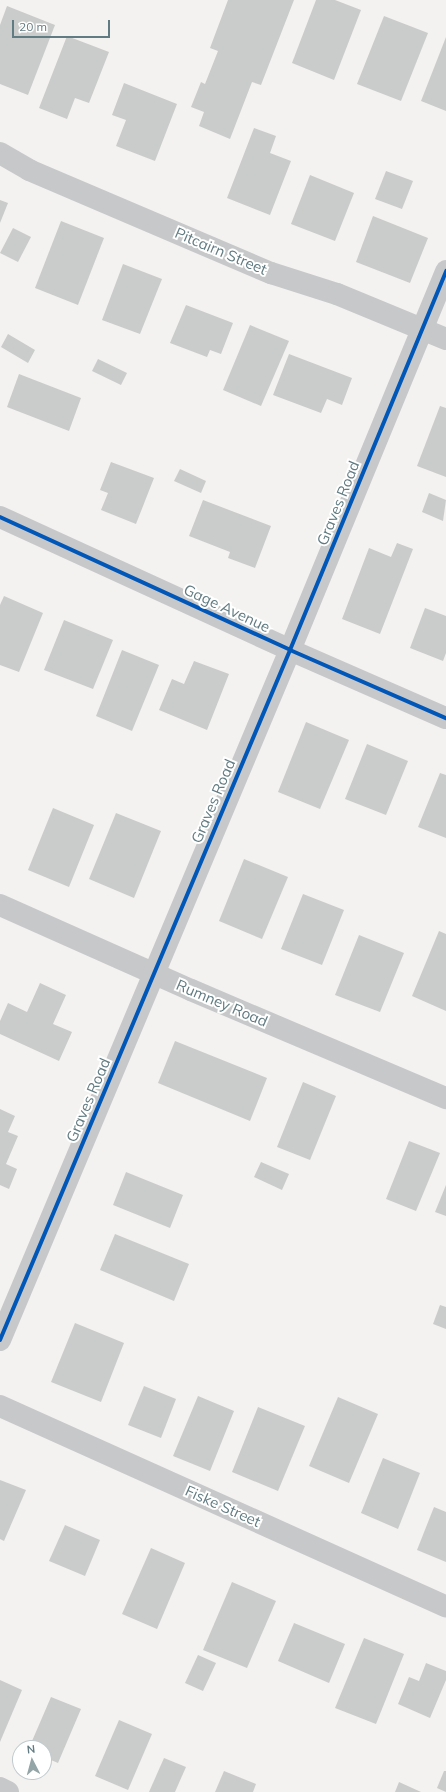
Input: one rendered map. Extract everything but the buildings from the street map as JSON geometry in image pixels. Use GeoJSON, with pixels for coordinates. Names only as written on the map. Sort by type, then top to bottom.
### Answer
{"type":"FeatureCollection","features":[{"type":"Feature","properties":{"kind":"street","name":"Pitcairn Street"},"geometry":{"type":"LineString","coordinates":[[0,153],[29,170],[271,273],[337,294],[446,339]]}},
{"type":"Feature","properties":{"kind":"street","name":"Graves Road"},"geometry":{"type":"LineString","coordinates":[[0,1340],[290,650],[446,271]]}},
{"type":"Feature","properties":{"kind":"street","name":"Gage Avenue"},"geometry":{"type":"LineString","coordinates":[[0,517],[290,650],[446,718]]}},
{"type":"Feature","properties":{"kind":"street","name":"Rumney Road"},"geometry":{"type":"LineString","coordinates":[[0,905],[154,973],[446,1098]]}},
{"type":"Feature","properties":{"kind":"street","name":"Fiske Street"},"geometry":{"type":"LineString","coordinates":[[0,1406],[446,1606]]}},
{"type":"Feature","properties":{"kind":"street"},"geometry":{"type":"LineString","coordinates":[[0,1788],[8,1792]]}},
{"type":"Feature","properties":{"kind":"cycle path"},"geometry":{"type":"LineString","coordinates":[[0,1340],[290,650],[446,271]]}},
{"type":"Feature","properties":{"kind":"cycle path"},"geometry":{"type":"LineString","coordinates":[[0,517],[290,650],[446,718]]}}]}
